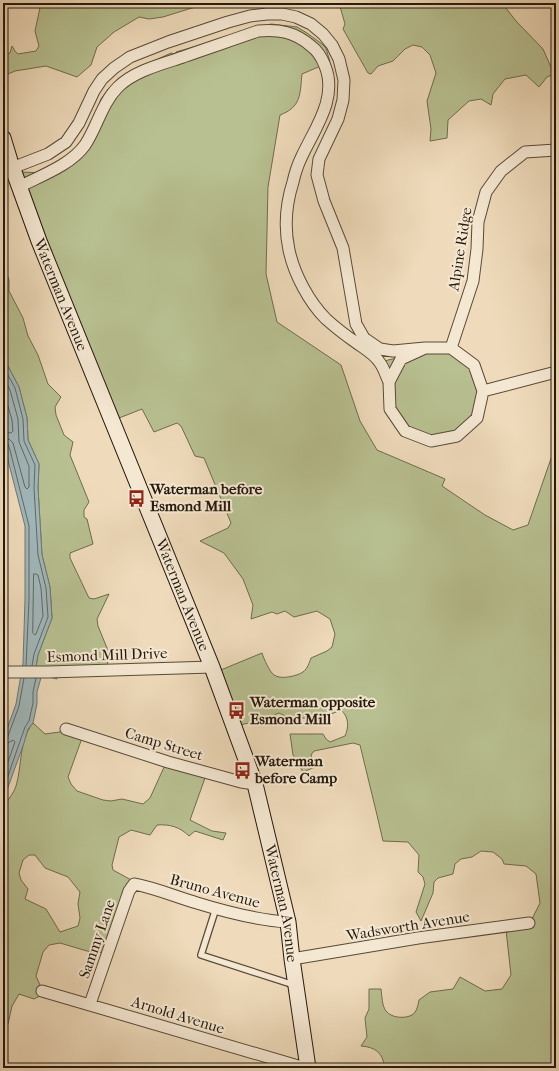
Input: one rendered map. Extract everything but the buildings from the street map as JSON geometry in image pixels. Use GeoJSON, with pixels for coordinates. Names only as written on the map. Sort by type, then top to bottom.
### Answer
{"type":"FeatureCollection","features":[{"type":"Feature","properties":{"kind":"main road","name":"Waterman Avenue"},"geometry":{"type":"LineString","coordinates":[[3,138],[12,168],[39,241],[212,667],[255,784],[288,922],[308,1068]]}},
{"type":"Feature","properties":{"kind":"street"},"geometry":{"type":"LineString","coordinates":[[12,168],[48,154],[66,142],[80,123],[94,91],[102,79],[114,68],[130,57],[228,22],[250,16],[282,14],[296,17],[311,24],[323,34],[332,45],[338,58],[344,80],[343,100],[338,118],[319,159],[317,175],[324,201],[343,248],[356,324],[364,338],[380,349],[393,351],[425,348],[451,348],[474,365],[483,392],[477,418],[457,436],[431,441],[406,431],[390,409],[389,382],[380,363],[371,353],[326,318],[307,295],[296,273],[289,251],[286,230],[286,210],[295,174],[324,111],[329,86],[328,72],[322,59],[315,49],[304,40],[293,34],[269,30],[258,31],[162,64],[133,77],[118,88],[108,100],[85,144],[77,155],[60,166],[19,187]]}},
{"type":"Feature","properties":{"kind":"street"},"geometry":{"type":"LineString","coordinates":[[155,48],[162,64]]}},
{"type":"Feature","properties":{"kind":"street"},"geometry":{"type":"LineString","coordinates":[[309,142],[324,147]]}},
{"type":"Feature","properties":{"kind":"street","name":"Alpine Ridge"},"geometry":{"type":"LineString","coordinates":[[451,348],[473,281],[477,249],[478,222],[486,192],[501,170],[525,152],[556,150]]}},
{"type":"Feature","properties":{"kind":"street"},"geometry":{"type":"LineString","coordinates":[[389,382],[401,359],[425,348]]}},
{"type":"Feature","properties":{"kind":"street"},"geometry":{"type":"LineString","coordinates":[[483,392],[556,372]]}},
{"type":"Feature","properties":{"kind":"street","name":"Esmond Mill Drive"},"geometry":{"type":"LineString","coordinates":[[3,672],[212,667]]}},
{"type":"Feature","properties":{"kind":"street","name":"Camp Street"},"geometry":{"type":"LineString","coordinates":[[66,729],[168,762],[241,782],[255,784]]}},
{"type":"Feature","properties":{"kind":"street","name":"Bruno Avenue"},"geometry":{"type":"LineString","coordinates":[[134,884],[216,908],[269,921],[288,922]]}},
{"type":"Feature","properties":{"kind":"street","name":"Sammy Lane"},"geometry":{"type":"LineString","coordinates":[[90,1004],[129,891],[134,884]]}},
{"type":"Feature","properties":{"kind":"street","name":"Wadsworth Avenue"},"geometry":{"type":"LineString","coordinates":[[292,959],[418,938],[529,923]]}},
{"type":"Feature","properties":{"kind":"street","name":"Arnold Avenue"},"geometry":{"type":"LineString","coordinates":[[42,991],[305,1068]]}},
{"type":"Feature","properties":{"kind":"lane"},"geometry":{"type":"LineString","coordinates":[[216,908],[201,955],[296,986]]}},
{"type":"Feature","properties":{"kind":"green space"},"geometry":{"type":"Polygon","coordinates":[[[41,3],[208,3],[163,17],[149,19],[139,17],[114,32],[97,47],[91,65],[77,77],[46,66],[15,71],[3,76],[3,56],[10,53],[12,46],[18,54],[36,51],[39,46],[35,31],[41,3]]]}},
{"type":"Feature","properties":{"kind":"green space"},"geometry":{"type":"Polygon","coordinates":[[[339,3],[502,3],[516,21],[543,49],[554,74],[547,77],[539,87],[526,75],[505,79],[493,94],[491,105],[481,99],[469,101],[448,120],[447,138],[430,141],[431,129],[427,101],[436,73],[430,55],[422,47],[413,45],[405,49],[393,61],[378,66],[371,74],[368,73],[343,29],[345,24],[339,3]]]}},
{"type":"Feature","properties":{"kind":"green space"},"geometry":{"type":"Polygon","coordinates":[[[271,24],[297,27],[307,33],[326,48],[330,62],[302,74],[300,94],[296,104],[287,112],[280,115],[268,187],[266,274],[277,322],[341,365],[360,421],[377,450],[445,479],[442,486],[485,515],[513,530],[528,525],[556,444],[556,1068],[384,1068],[384,1063],[378,1052],[374,1049],[361,1046],[367,1037],[365,1018],[369,1009],[369,989],[381,989],[383,1004],[386,1011],[391,1015],[402,1017],[414,1014],[419,1000],[430,992],[453,989],[460,977],[485,991],[502,989],[511,975],[506,930],[529,925],[540,903],[536,874],[526,866],[504,864],[502,859],[493,852],[481,851],[472,857],[461,859],[455,864],[453,874],[438,878],[434,882],[433,893],[421,921],[416,912],[425,884],[423,877],[418,872],[419,855],[408,842],[383,841],[360,745],[353,743],[314,751],[311,755],[315,767],[303,772],[293,755],[290,734],[323,734],[330,742],[345,736],[348,722],[344,713],[341,710],[316,720],[304,718],[293,720],[279,713],[262,720],[240,725],[216,672],[262,653],[265,662],[274,675],[285,677],[303,672],[311,658],[327,651],[332,647],[335,634],[330,619],[317,611],[294,617],[285,611],[277,614],[272,612],[251,619],[253,605],[243,579],[224,553],[200,541],[228,528],[231,523],[204,458],[195,456],[181,426],[177,423],[154,432],[142,409],[114,420],[18,172],[55,172],[87,136],[101,99],[108,89],[125,74],[171,53],[175,54],[176,52],[271,24]]]}},
{"type":"Feature","properties":{"kind":"green space"},"geometry":{"type":"Polygon","coordinates":[[[3,264],[9,280],[9,291],[23,318],[28,336],[38,355],[48,384],[61,397],[55,407],[56,415],[64,435],[73,442],[70,455],[89,502],[84,510],[84,517],[87,519],[93,544],[70,553],[70,558],[89,598],[94,599],[109,594],[97,619],[98,626],[107,648],[108,672],[57,675],[57,679],[35,673],[38,655],[52,618],[50,587],[42,555],[38,488],[39,464],[28,440],[27,418],[19,387],[3,357],[3,264]]]}},
{"type":"Feature","properties":{"kind":"green space"},"geometry":{"type":"Polygon","coordinates":[[[454,346],[484,380],[483,394],[465,432],[417,438],[386,408],[381,363],[388,360],[454,346]]]}},
{"type":"Feature","properties":{"kind":"green space"},"geometry":{"type":"Polygon","coordinates":[[[33,723],[45,734],[67,731],[82,738],[68,777],[71,784],[77,791],[103,800],[111,801],[122,799],[143,804],[150,798],[165,765],[205,778],[190,820],[212,831],[226,833],[223,840],[195,831],[189,836],[178,828],[157,825],[150,835],[131,830],[119,837],[112,865],[113,870],[133,881],[106,953],[87,951],[60,943],[49,945],[43,952],[36,976],[44,994],[34,999],[19,994],[12,1006],[8,1024],[3,1030],[3,807],[16,786],[23,745],[28,730],[33,723]],[[29,855],[23,860],[19,873],[21,880],[28,889],[25,899],[46,909],[60,932],[78,926],[80,918],[78,904],[80,892],[68,877],[45,868],[35,855],[29,855]]]}},
{"type":"Feature","properties":{"kind":"water"},"geometry":{"type":"Polygon","coordinates":[[[3,357],[19,387],[27,418],[28,440],[39,464],[38,488],[42,555],[50,587],[52,618],[38,655],[35,673],[42,674],[37,692],[37,704],[33,723],[28,729],[3,801],[3,740],[16,704],[23,663],[25,526],[3,441],[3,357]]]}},
{"type":"Feature","properties":{"kind":"place","name":"Waterman before Esmond Mill"},"geometry":{"type":"Point","coordinates":[137,498]}},
{"type":"Feature","properties":{"kind":"place","name":"Waterman opposite Esmond Mill"},"geometry":{"type":"Point","coordinates":[237,711]}},
{"type":"Feature","properties":{"kind":"place","name":"Waterman before Camp"},"geometry":{"type":"Point","coordinates":[242,770]}}]}
